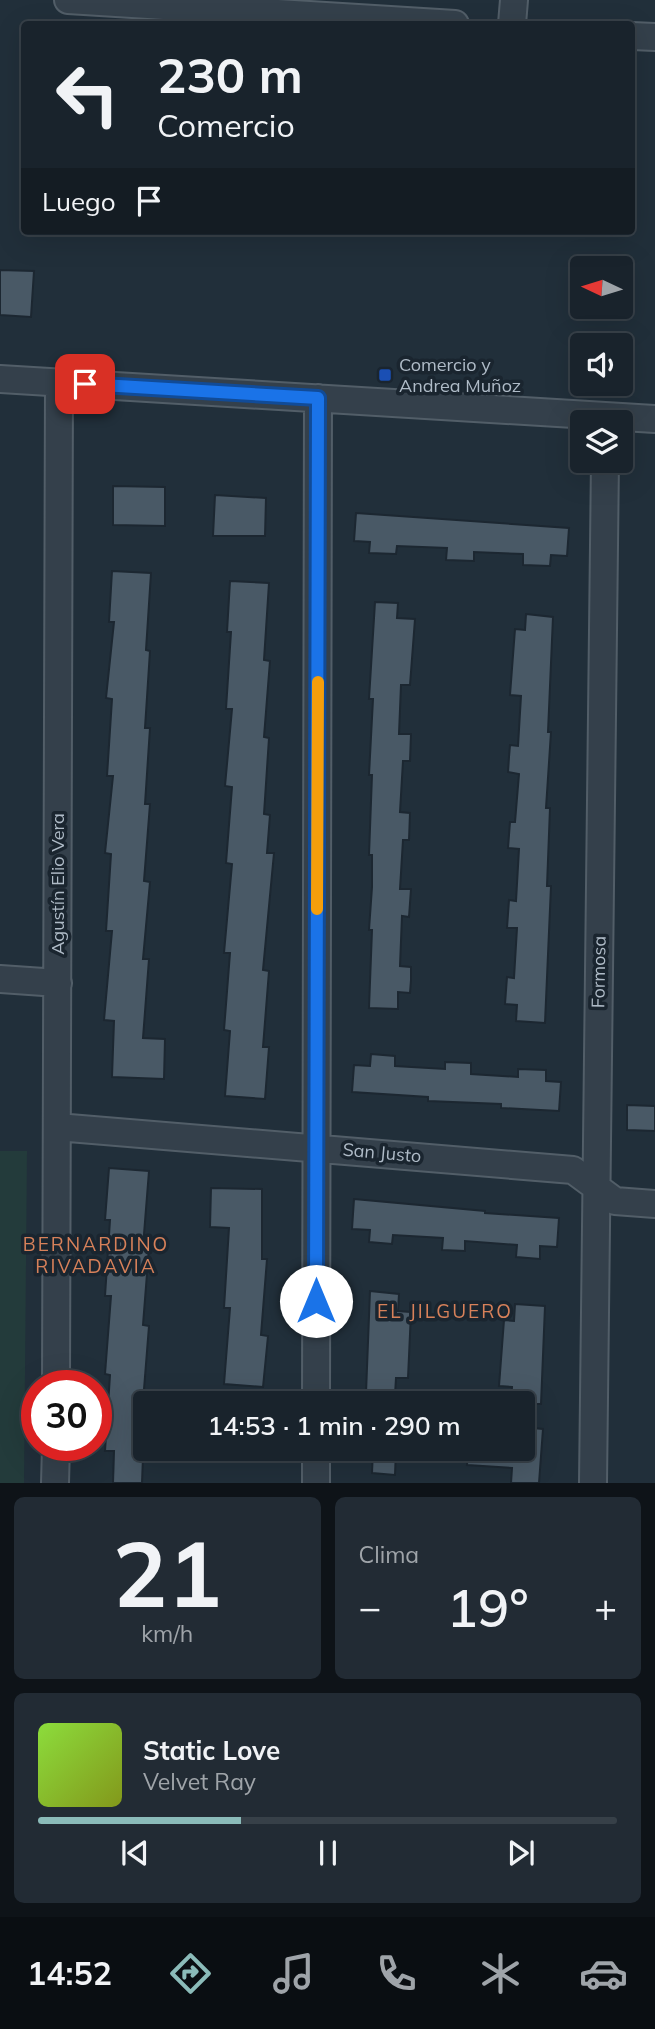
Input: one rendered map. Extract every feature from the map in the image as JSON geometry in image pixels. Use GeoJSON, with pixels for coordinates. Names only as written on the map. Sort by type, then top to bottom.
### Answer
{"type":"FeatureCollection","features":[{"type":"Feature","properties":{"kind":"street"},"geometry":{"type":"LineString","coordinates":[[68,0],[407,21]]}},
{"type":"Feature","properties":{"kind":"street"},"geometry":{"type":"LineString","coordinates":[[512,21],[514,0]]}},
{"type":"Feature","properties":{"kind":"street"},"geometry":{"type":"LineString","coordinates":[[635,36],[655,37]]}},
{"type":"Feature","properties":{"kind":"street"},"geometry":{"type":"LineString","coordinates":[[0,379],[570,416]]}},
{"type":"Feature","properties":{"kind":"street","name":"Agustín Elio Vera"},"geometry":{"type":"LineString","coordinates":[[56,1370],[59,383]]}},
{"type":"Feature","properties":{"kind":"street"},"geometry":{"type":"LineString","coordinates":[[316,1391],[318,398]]}},
{"type":"Feature","properties":{"kind":"street"},"geometry":{"type":"LineString","coordinates":[[633,419],[655,419]]}},
{"type":"Feature","properties":{"kind":"street","name":"Formosa"},"geometry":{"type":"LineString","coordinates":[[593,1483],[605,473]]}},
{"type":"Feature","properties":{"kind":"street"},"geometry":{"type":"LineString","coordinates":[[0,978],[58,983]]}},
{"type":"Feature","properties":{"kind":"street","name":"San Justo"},"geometry":{"type":"LineString","coordinates":[[57,1127],[572,1170],[615,1201],[655,1204]]}},
{"type":"Feature","properties":{"kind":"street"},"geometry":{"type":"LineString","coordinates":[[55,1461],[55,1483]]}},
{"type":"Feature","properties":{"kind":"street"},"geometry":{"type":"LineString","coordinates":[[316,1461],[316,1483]]}},
{"type":"Feature","properties":{"kind":"green space"},"geometry":{"type":"Polygon","coordinates":[[[0,1151],[27,1151],[25,1370],[21,1370],[21,1461],[24,1461],[24,1483],[0,1483],[0,1151]]]}},
{"type":"Feature","properties":{"kind":"building"},"geometry":{"type":"Polygon","coordinates":[[[0,270],[34,271],[31,317],[0,315],[0,270]]]}},
{"type":"Feature","properties":{"kind":"building"},"geometry":{"type":"Polygon","coordinates":[[[113,486],[165,487],[165,526],[113,525],[113,486]]]}},
{"type":"Feature","properties":{"kind":"building"},"geometry":{"type":"Polygon","coordinates":[[[215,495],[266,498],[265,536],[213,536],[215,495]]]}},
{"type":"Feature","properties":{"kind":"building"},"geometry":{"type":"Polygon","coordinates":[[[356,513],[569,528],[567,556],[551,555],[550,566],[523,565],[523,554],[474,552],[474,561],[446,560],[447,548],[397,546],[396,554],[369,553],[370,542],[354,541],[356,513]]]}},
{"type":"Feature","properties":{"kind":"building"},"geometry":{"type":"Polygon","coordinates":[[[112,571],[151,573],[145,728],[150,728],[145,804],[150,804],[144,881],[150,882],[143,959],[149,959],[143,1038],[165,1039],[164,1079],[112,1077],[114,1021],[104,1020],[112,931],[106,931],[111,854],[105,853],[113,776],[107,776],[112,699],[106,698],[114,622],[109,622],[112,571]]]}},
{"type":"Feature","properties":{"kind":"building"},"geometry":{"type":"Polygon","coordinates":[[[230,581],[269,583],[264,660],[270,661],[264,737],[269,738],[264,814],[270,815],[267,853],[274,853],[263,970],[269,971],[263,1047],[269,1047],[265,1099],[225,1096],[230,1031],[224,1030],[230,953],[224,953],[232,864],[226,863],[232,787],[225,786],[232,709],[226,709],[231,632],[227,632],[230,581]]]}},
{"type":"Feature","properties":{"kind":"building"},"geometry":{"type":"Polygon","coordinates":[[[375,602],[398,603],[397,618],[415,619],[410,685],[401,685],[399,734],[411,734],[410,761],[403,761],[400,812],[410,813],[409,840],[403,840],[400,889],[411,889],[409,917],[402,916],[400,966],[411,967],[411,980],[410,993],[398,992],[398,1009],[369,1008],[372,775],[369,775],[373,699],[369,699],[375,602]]]}},
{"type":"Feature","properties":{"kind":"building"},"geometry":{"type":"Polygon","coordinates":[[[526,614],[553,617],[548,732],[551,732],[546,808],[550,808],[547,886],[551,886],[545,1023],[516,1021],[517,1005],[505,1004],[507,977],[514,978],[517,928],[507,928],[509,900],[516,901],[519,849],[508,848],[510,822],[515,822],[519,774],[508,772],[510,745],[518,746],[521,696],[510,695],[515,629],[525,630],[526,614]]]}},
{"type":"Feature","properties":{"kind":"building"},"geometry":{"type":"Polygon","coordinates":[[[371,1054],[395,1056],[395,1066],[445,1069],[445,1062],[471,1063],[471,1074],[518,1077],[518,1069],[546,1070],[546,1081],[561,1082],[559,1111],[501,1108],[501,1104],[428,1101],[428,1097],[352,1092],[354,1065],[370,1066],[371,1054]]]}},
{"type":"Feature","properties":{"kind":"building"},"geometry":{"type":"Polygon","coordinates":[[[627,1105],[655,1106],[655,1131],[627,1130],[627,1105]]]}},
{"type":"Feature","properties":{"kind":"building"},"geometry":{"type":"Polygon","coordinates":[[[109,1168],[149,1171],[143,1247],[149,1248],[143,1325],[149,1326],[144,1391],[133,1391],[133,1461],[143,1461],[142,1483],[113,1483],[112,1370],[105,1370],[111,1296],[105,1296],[110,1220],[105,1220],[109,1168]]]}},
{"type":"Feature","properties":{"kind":"building"},"geometry":{"type":"Polygon","coordinates":[[[211,1188],[262,1189],[262,1259],[267,1259],[261,1335],[268,1336],[263,1387],[224,1384],[230,1308],[224,1308],[229,1228],[210,1227],[211,1188]]]}},
{"type":"Feature","properties":{"kind":"building"},"geometry":{"type":"Polygon","coordinates":[[[354,1199],[559,1218],[557,1247],[540,1246],[540,1259],[516,1257],[517,1245],[465,1241],[465,1251],[442,1250],[443,1238],[393,1235],[392,1244],[369,1242],[370,1230],[352,1229],[354,1199]]]}},
{"type":"Feature","properties":{"kind":"building"},"geometry":{"type":"Polygon","coordinates":[[[370,1291],[399,1294],[398,1311],[411,1312],[408,1378],[396,1378],[395,1391],[366,1391],[370,1291]]]}},
{"type":"Feature","properties":{"kind":"building"},"geometry":{"type":"Polygon","coordinates":[[[515,1304],[545,1306],[541,1404],[535,1404],[535,1391],[512,1391],[512,1387],[499,1386],[504,1320],[514,1321],[515,1304]]]}},
{"type":"Feature","properties":{"kind":"building"},"geometry":{"type":"Polygon","coordinates":[[[535,1428],[543,1429],[539,1483],[511,1483],[512,1468],[467,1465],[467,1461],[535,1461],[535,1428]]]}},
{"type":"Feature","properties":{"kind":"building"},"geometry":{"type":"Polygon","coordinates":[[[372,1461],[396,1461],[395,1475],[372,1473],[372,1461]]]}},
{"type":"Feature","properties":{"kind":"slow traffic"},"geometry":{"type":"LineString","coordinates":[[317,909],[318,682]]}},
{"type":"Feature","properties":{"kind":"place","name":"Comercio y Andrea Muñoz"},"geometry":{"type":"Point","coordinates":[385,375]}},
{"type":"Feature","properties":{"kind":"district","name":"BERNARDINO RIVADAVIA"},"geometry":{"type":"Point","coordinates":[96,1255]}},
{"type":"Feature","properties":{"kind":"district","name":"EL JILGUERO"},"geometry":{"type":"Point","coordinates":[445,1311]}},
{"type":"Feature","properties":{"kind":"route"},"geometry":{"type":"LineString","coordinates":[[85,384],[318,398],[316,1301]]}}]}
